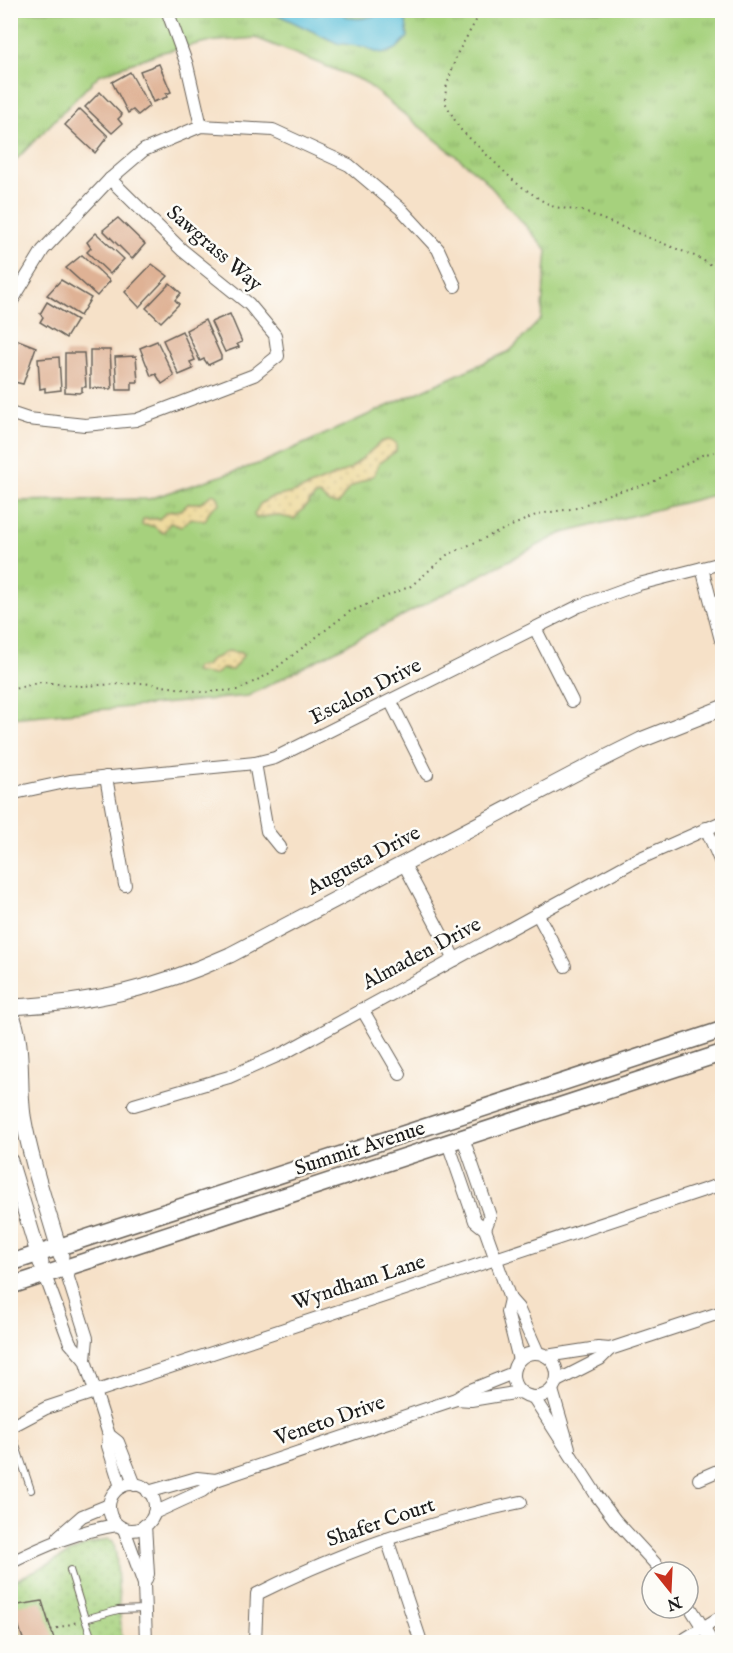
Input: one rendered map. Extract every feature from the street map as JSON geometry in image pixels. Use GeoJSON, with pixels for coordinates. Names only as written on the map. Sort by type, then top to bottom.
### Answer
{"type":"FeatureCollection","features":[{"type":"Feature","properties":{"kind":"main road","name":"Summit Avenue"},"geometry":{"type":"LineString","coordinates":[[10,1286],[41,1264],[723,1030]]}},
{"type":"Feature","properties":{"kind":"main road","name":"Summit Avenue"},"geometry":{"type":"LineString","coordinates":[[62,1257],[455,1141],[723,1053]]}},
{"type":"Feature","properties":{"kind":"main road","name":"Summit Avenue"},"geometry":{"type":"LineString","coordinates":[[10,1263],[41,1264]]}},
{"type":"Feature","properties":{"kind":"street"},"geometry":{"type":"LineString","coordinates":[[167,10],[187,65],[201,126]]}},
{"type":"Feature","properties":{"kind":"street"},"geometry":{"type":"LineString","coordinates":[[10,304],[43,250],[110,179],[144,150],[201,126],[273,130],[349,165],[401,209],[438,249],[455,286]]}},
{"type":"Feature","properties":{"kind":"street","name":"Sawgrass Way"},"geometry":{"type":"LineString","coordinates":[[10,413],[28,419],[86,425],[135,420],[254,375],[278,356],[275,335],[249,304],[182,250],[110,179]]}},
{"type":"Feature","properties":{"kind":"street","name":"Escalon Drive"},"geometry":{"type":"LineString","coordinates":[[10,794],[53,783],[255,763],[303,746],[535,628],[606,595],[723,563]]}},
{"type":"Feature","properties":{"kind":"street"},"geometry":{"type":"LineString","coordinates":[[702,568],[721,640]]}},
{"type":"Feature","properties":{"kind":"street"},"geometry":{"type":"LineString","coordinates":[[535,628],[572,701]]}},
{"type":"Feature","properties":{"kind":"street"},"geometry":{"type":"LineString","coordinates":[[391,702],[427,774]]}},
{"type":"Feature","properties":{"kind":"street","name":"Augusta Drive"},"geometry":{"type":"LineString","coordinates":[[10,1009],[93,999],[141,990],[187,974],[230,955],[640,740],[723,708]]}},
{"type":"Feature","properties":{"kind":"street"},"geometry":{"type":"LineString","coordinates":[[255,763],[267,831],[280,847]]}},
{"type":"Feature","properties":{"kind":"street"},"geometry":{"type":"LineString","coordinates":[[106,777],[125,885]]}},
{"type":"Feature","properties":{"kind":"street","name":"Almaden Drive"},"geometry":{"type":"LineString","coordinates":[[134,1105],[229,1077],[286,1052],[634,861],[723,822]]}},
{"type":"Feature","properties":{"kind":"street"},"geometry":{"type":"LineString","coordinates":[[706,828],[723,865]]}},
{"type":"Feature","properties":{"kind":"street"},"geometry":{"type":"LineString","coordinates":[[404,864],[455,960]]}},
{"type":"Feature","properties":{"kind":"street"},"geometry":{"type":"LineString","coordinates":[[537,913],[566,966]]}},
{"type":"Feature","properties":{"kind":"street"},"geometry":{"type":"LineString","coordinates":[[10,1009],[19,1029],[19,1072],[29,1144],[87,1338],[85,1360],[110,1435],[118,1442],[135,1485]]}},
{"type":"Feature","properties":{"kind":"street"},"geometry":{"type":"LineString","coordinates":[[362,1009],[400,1074]]}},
{"type":"Feature","properties":{"kind":"street"},"geometry":{"type":"LineString","coordinates":[[455,1141],[475,1221],[485,1229],[510,1299],[518,1308],[542,1354],[556,1366],[554,1386],[569,1450]]}},
{"type":"Feature","properties":{"kind":"street"},"geometry":{"type":"LineString","coordinates":[[10,1161],[41,1264],[70,1343],[85,1360]]}},
{"type":"Feature","properties":{"kind":"street","name":"Wyndham Lane"},"geometry":{"type":"LineString","coordinates":[[11,1424],[46,1408],[723,1184]]}},
{"type":"Feature","properties":{"kind":"street"},"geometry":{"type":"LineString","coordinates":[[510,1299],[507,1312],[519,1360]]}},
{"type":"Feature","properties":{"kind":"street"},"geometry":{"type":"LineString","coordinates":[[610,1349],[600,1359],[554,1386],[542,1397],[534,1398],[520,1392],[513,1380],[513,1373],[519,1360],[531,1353],[610,1349],[723,1312]]}},
{"type":"Feature","properties":{"kind":"street","name":"Veneto Drive"},"geometry":{"type":"LineString","coordinates":[[154,1513],[202,1491],[216,1480],[456,1399],[468,1390],[513,1373]]}},
{"type":"Feature","properties":{"kind":"street","name":"Veneto Drive"},"geometry":{"type":"LineString","coordinates":[[456,1399],[471,1400],[520,1392]]}},
{"type":"Feature","properties":{"kind":"street"},"geometry":{"type":"LineString","coordinates":[[534,1398],[615,1520],[652,1560]]}},
{"type":"Feature","properties":{"kind":"street"},"geometry":{"type":"LineString","coordinates":[[110,1435],[108,1446],[121,1487]]}},
{"type":"Feature","properties":{"kind":"street"},"geometry":{"type":"LineString","coordinates":[[699,1479],[723,1468]]}},
{"type":"Feature","properties":{"kind":"street","name":"Veneto Drive"},"geometry":{"type":"LineString","coordinates":[[148,1492],[197,1478],[216,1480]]}},
{"type":"Feature","properties":{"kind":"street"},"geometry":{"type":"LineString","coordinates":[[10,1563],[54,1541],[88,1530],[120,1527],[135,1530],[145,1525],[154,1513],[154,1502],[148,1492],[135,1485],[121,1487],[113,1495],[109,1505],[111,1518],[120,1527],[144,1584]]}},
{"type":"Feature","properties":{"kind":"street","name":"Shafer Court"},"geometry":{"type":"LineString","coordinates":[[255,1642],[257,1594],[297,1574],[387,1539],[486,1509],[521,1502]]}},
{"type":"Feature","properties":{"kind":"street"},"geometry":{"type":"LineString","coordinates":[[54,1541],[82,1516],[109,1505]]}},
{"type":"Feature","properties":{"kind":"street"},"geometry":{"type":"LineString","coordinates":[[145,1525],[148,1574],[144,1584],[146,1642]]}},
{"type":"Feature","properties":{"kind":"street"},"geometry":{"type":"LineString","coordinates":[[387,1539],[421,1642]]}},
{"type":"Feature","properties":{"kind":"street"},"geometry":{"type":"LineString","coordinates":[[680,1642],[723,1616]]}},
{"type":"Feature","properties":{"kind":"street"},"geometry":{"type":"LineString","coordinates":[[699,1620],[712,1642]]}},
{"type":"Feature","properties":{"kind":"lane"},"geometry":{"type":"LineString","coordinates":[[11,1424],[31,1490]]}},
{"type":"Feature","properties":{"kind":"lane"},"geometry":{"type":"LineString","coordinates":[[70,1570],[93,1642]]}},
{"type":"Feature","properties":{"kind":"lane"},"geometry":{"type":"LineString","coordinates":[[85,1619],[118,1610],[144,1609]]}},
{"type":"Feature","properties":{"kind":"path"},"geometry":{"type":"LineString","coordinates":[[482,10],[457,54],[446,88],[445,102],[459,128],[515,182],[541,200],[554,207],[582,211],[698,257],[723,271]]}},
{"type":"Feature","properties":{"kind":"path"},"geometry":{"type":"LineString","coordinates":[[10,690],[41,682],[80,686],[144,683],[202,692],[238,690],[267,675],[349,612],[411,586],[447,555],[538,514],[577,508],[609,494],[651,483],[702,455],[723,450]]}},
{"type":"Feature","properties":{"kind":"path"},"geometry":{"type":"LineString","coordinates":[[51,1630],[85,1619]]}},
{"type":"Feature","properties":{"kind":"green space"},"geometry":{"type":"Polygon","coordinates":[[[11,11],[722,11],[722,493],[560,534],[248,696],[11,718],[11,501],[149,499],[261,463],[510,351],[541,319],[547,250],[482,177],[363,81],[256,38],[206,42],[159,53],[99,75],[11,165],[11,11]]]}},
{"type":"Feature","properties":{"kind":"green space"},"geometry":{"type":"Polygon","coordinates":[[[108,1539],[113,1541],[116,1554],[122,1642],[11,1642],[10,1583],[86,1545],[108,1539]]]}},
{"type":"Feature","properties":{"kind":"sand"},"geometry":{"type":"Polygon","coordinates":[[[388,440],[396,443],[396,451],[379,463],[374,475],[349,488],[338,504],[329,503],[320,495],[315,496],[294,519],[275,515],[256,518],[254,515],[260,504],[270,498],[296,492],[350,469],[381,442],[388,440]]]}},
{"type":"Feature","properties":{"kind":"sand"},"geometry":{"type":"Polygon","coordinates":[[[213,494],[218,497],[220,503],[210,510],[205,521],[191,518],[181,527],[170,523],[163,533],[153,526],[142,525],[143,519],[159,519],[167,512],[181,510],[189,503],[200,503],[213,494]]]}},
{"type":"Feature","properties":{"kind":"sand"},"geometry":{"type":"Polygon","coordinates":[[[227,651],[241,653],[243,656],[232,670],[222,669],[214,675],[194,672],[196,667],[206,666],[211,659],[227,651]]]}},
{"type":"Feature","properties":{"kind":"water"},"geometry":{"type":"Polygon","coordinates":[[[270,11],[302,11],[316,15],[322,11],[340,11],[348,17],[356,18],[382,14],[399,15],[406,21],[408,37],[396,49],[386,53],[375,52],[365,47],[337,43],[270,11]]]}},
{"type":"Feature","properties":{"kind":"building"},"geometry":{"type":"Polygon","coordinates":[[[159,64],[171,92],[166,94],[167,97],[153,102],[140,71],[159,64]]]}},
{"type":"Feature","properties":{"kind":"building"},"geometry":{"type":"Polygon","coordinates":[[[130,72],[149,106],[138,115],[133,110],[128,113],[112,82],[130,72]]]}},
{"type":"Feature","properties":{"kind":"building"},"geometry":{"type":"Polygon","coordinates":[[[100,92],[122,115],[118,119],[122,124],[112,133],[85,107],[100,92]]]}},
{"type":"Feature","properties":{"kind":"building"},"geometry":{"type":"Polygon","coordinates":[[[80,109],[108,136],[95,153],[65,125],[80,109]]]}},
{"type":"Feature","properties":{"kind":"building"},"geometry":{"type":"Polygon","coordinates":[[[118,218],[145,244],[132,259],[103,230],[118,218]]]}},
{"type":"Feature","properties":{"kind":"building"},"geometry":{"type":"Polygon","coordinates":[[[96,233],[124,259],[110,274],[87,252],[91,248],[87,242],[96,233]]]}},
{"type":"Feature","properties":{"kind":"building"},"geometry":{"type":"Polygon","coordinates":[[[82,255],[110,281],[97,296],[66,268],[82,255]]]}},
{"type":"Feature","properties":{"kind":"building"},"geometry":{"type":"Polygon","coordinates":[[[152,264],[168,276],[139,307],[125,292],[152,264]]]}},
{"type":"Feature","properties":{"kind":"building"},"geometry":{"type":"Polygon","coordinates":[[[61,280],[91,298],[80,316],[47,295],[61,280]]]}},
{"type":"Feature","properties":{"kind":"building"},"geometry":{"type":"Polygon","coordinates":[[[170,283],[181,293],[175,300],[179,304],[161,322],[146,308],[170,283]]]}},
{"type":"Feature","properties":{"kind":"building"},"geometry":{"type":"Polygon","coordinates":[[[47,302],[77,320],[66,338],[40,322],[43,317],[40,314],[47,302]]]}},
{"type":"Feature","properties":{"kind":"building"},"geometry":{"type":"Polygon","coordinates":[[[230,314],[242,342],[237,344],[239,347],[225,352],[211,322],[230,314]]]}},
{"type":"Feature","properties":{"kind":"building"},"geometry":{"type":"Polygon","coordinates":[[[205,320],[221,356],[221,359],[208,365],[204,359],[200,361],[186,330],[205,320]]]}},
{"type":"Feature","properties":{"kind":"building"},"geometry":{"type":"Polygon","coordinates":[[[182,331],[195,360],[190,362],[193,369],[179,375],[163,340],[182,331]]]}},
{"type":"Feature","properties":{"kind":"building"},"geometry":{"type":"Polygon","coordinates":[[[18,340],[36,347],[23,384],[10,381],[10,358],[18,340]]]}},
{"type":"Feature","properties":{"kind":"building"},"geometry":{"type":"Polygon","coordinates":[[[157,341],[174,376],[162,384],[156,374],[151,376],[140,348],[157,341]]]}},
{"type":"Feature","properties":{"kind":"building"},"geometry":{"type":"Polygon","coordinates":[[[90,350],[110,350],[112,387],[110,389],[90,388],[90,350]]]}},
{"type":"Feature","properties":{"kind":"building"},"geometry":{"type":"Polygon","coordinates":[[[65,353],[84,353],[86,387],[82,387],[79,393],[65,392],[65,353]]]}},
{"type":"Feature","properties":{"kind":"building"},"geometry":{"type":"Polygon","coordinates":[[[136,356],[138,382],[132,382],[132,390],[117,390],[115,357],[136,356]]]}},
{"type":"Feature","properties":{"kind":"building"},"geometry":{"type":"Polygon","coordinates":[[[59,357],[61,390],[45,392],[45,388],[40,389],[38,359],[59,357]]]}},
{"type":"Feature","properties":{"kind":"building"},"geometry":{"type":"Polygon","coordinates":[[[42,1601],[55,1642],[24,1642],[12,1606],[42,1601]]]}}]}
